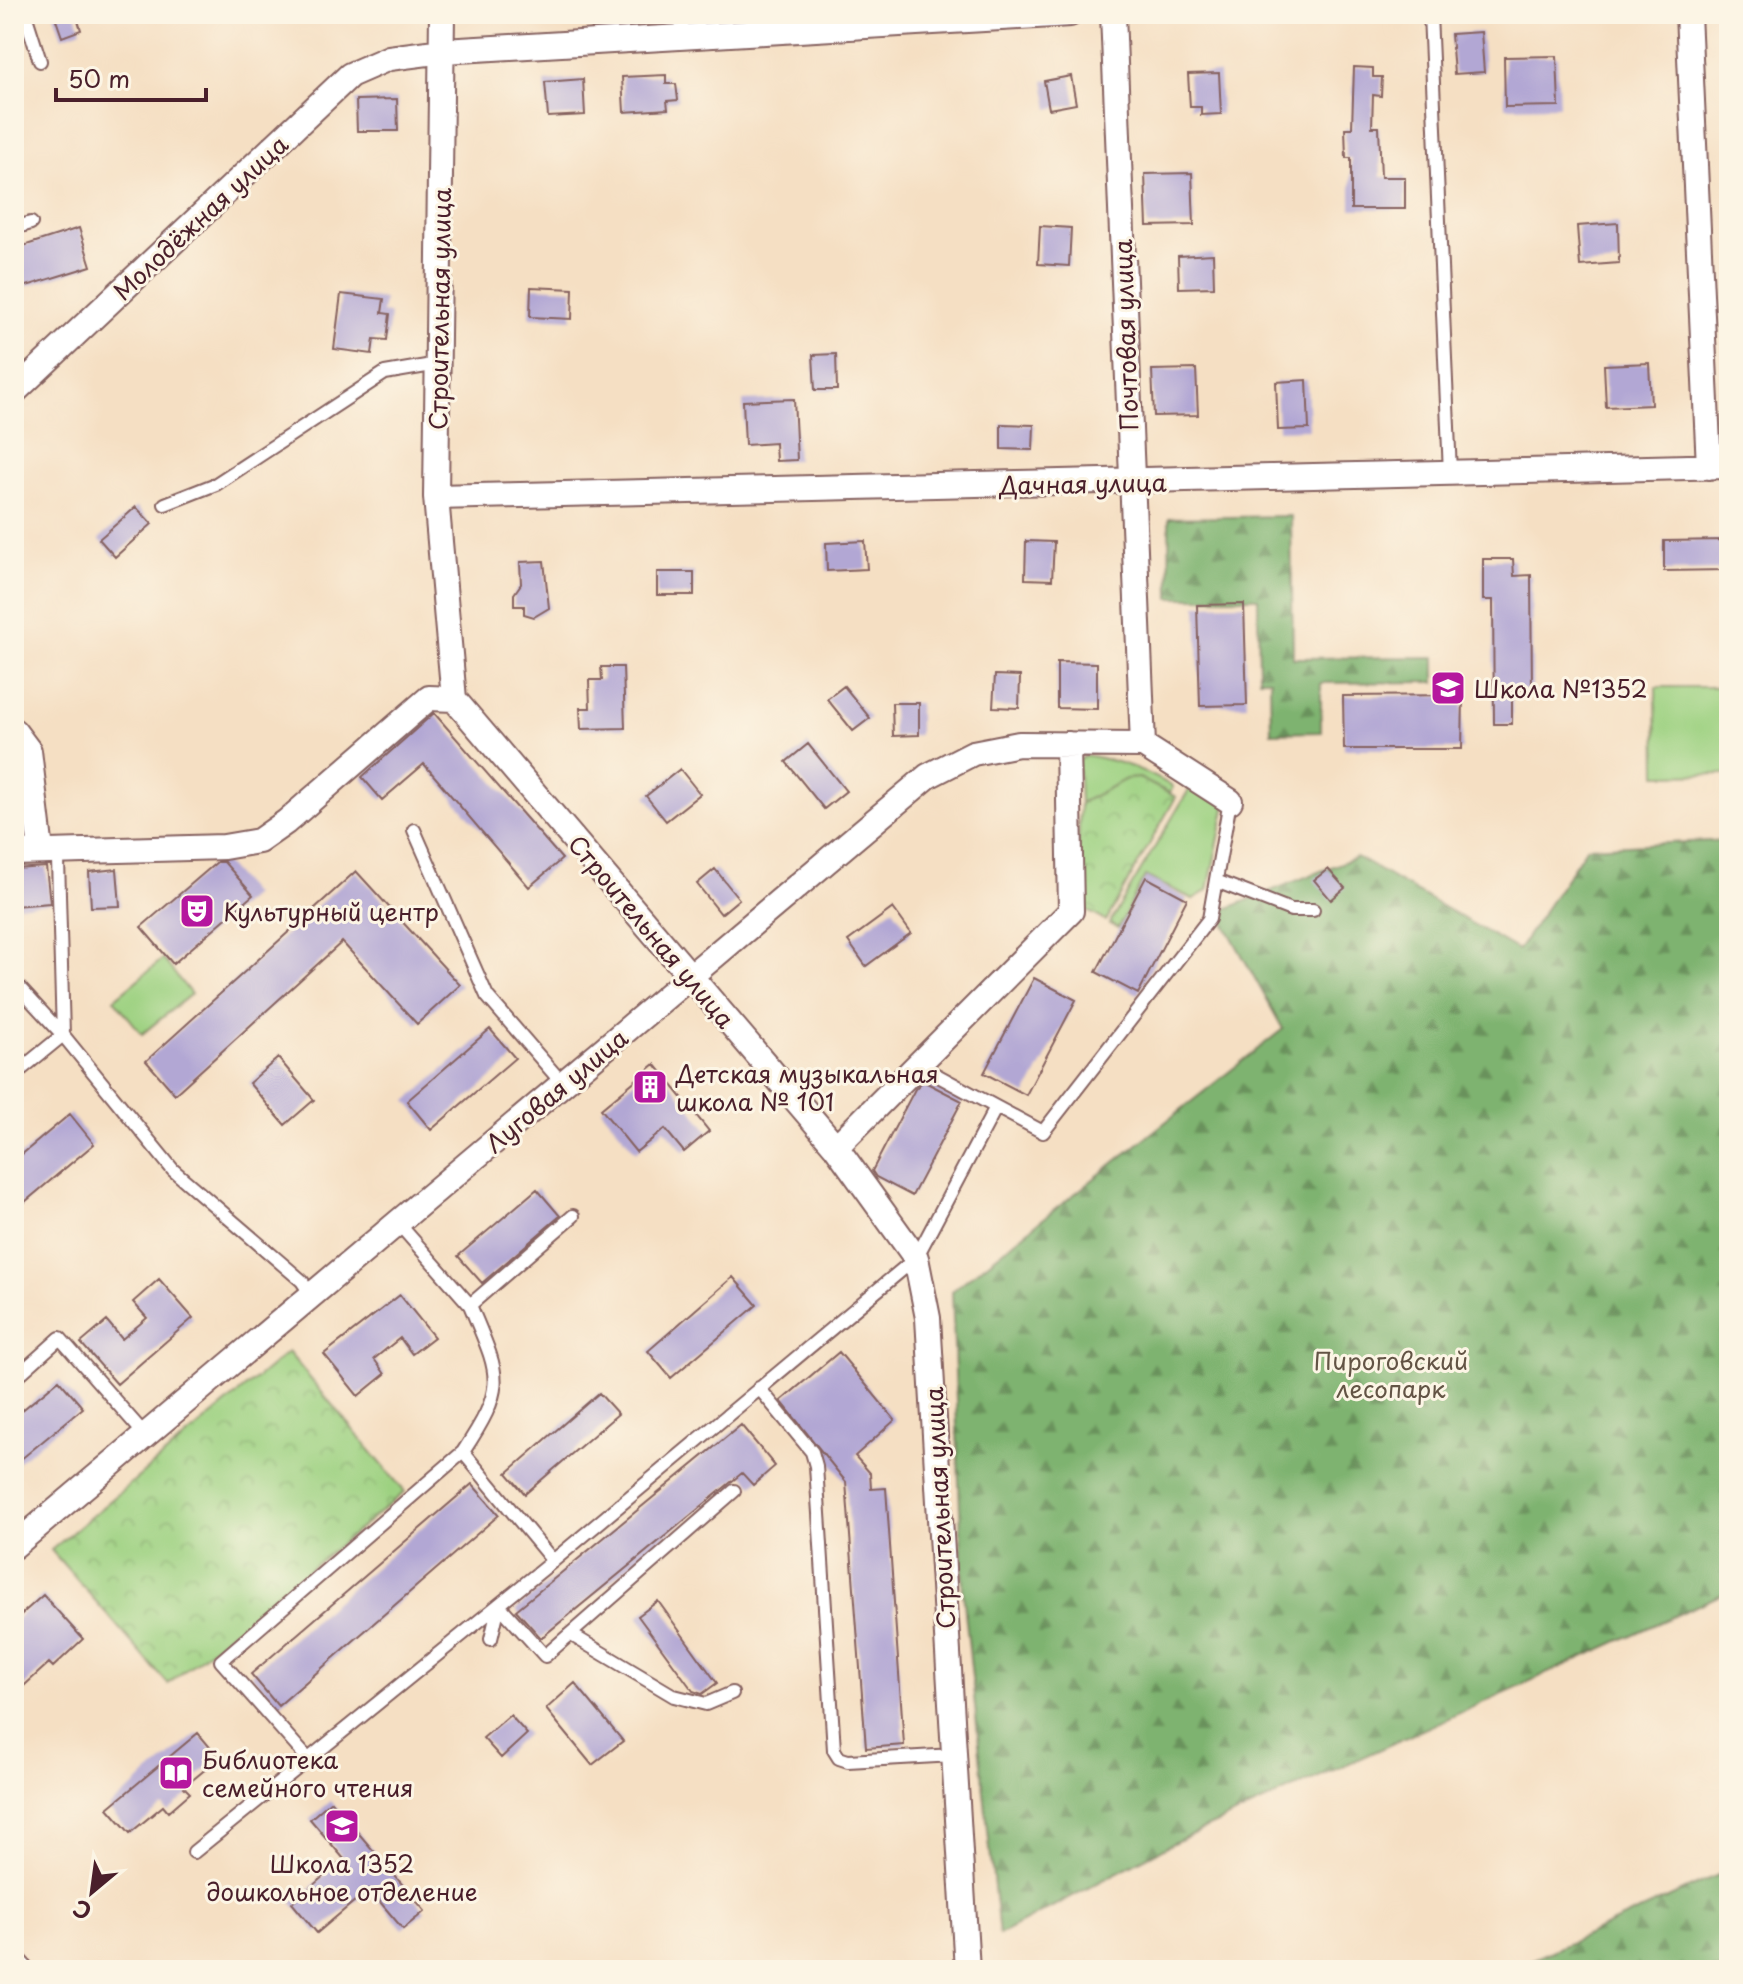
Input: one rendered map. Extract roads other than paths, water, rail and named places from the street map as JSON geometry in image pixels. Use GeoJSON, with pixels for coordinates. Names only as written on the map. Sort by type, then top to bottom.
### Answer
{"type":"FeatureCollection","features":[{"type":"Feature","properties":{"kind":"street","name":"Строительная улица"},"geometry":{"type":"LineString","coordinates":[[442,14],[436,497],[454,699],[836,1147],[916,1258],[928,1318],[967,1970]]}},
{"type":"Feature","properties":{"kind":"street","name":"Молодёжная улица"},"geometry":{"type":"LineString","coordinates":[[14,392],[350,75],[389,58],[443,51],[1070,14]]}},
{"type":"Feature","properties":{"kind":"street","name":"Почтовая улица"},"geometry":{"type":"LineString","coordinates":[[1113,14],[1143,745]]}},
{"type":"Feature","properties":{"kind":"street"},"geometry":{"type":"LineString","coordinates":[[1688,14],[1719,466]]}},
{"type":"Feature","properties":{"kind":"street","name":"Дачная улица"},"geometry":{"type":"LineString","coordinates":[[436,497],[1719,466]]}},
{"type":"Feature","properties":{"kind":"street"},"geometry":{"type":"LineString","coordinates":[[14,853],[50,856],[224,847],[259,841],[286,822],[429,698],[454,699]]}},
{"type":"Feature","properties":{"kind":"street"},"geometry":{"type":"LineString","coordinates":[[14,731],[29,751],[50,856]]}},
{"type":"Feature","properties":{"kind":"street","name":"Луговая улица"},"geometry":{"type":"LineString","coordinates":[[14,1546],[692,978],[928,776],[973,753],[1019,744],[1143,745]]}},
{"type":"Feature","properties":{"kind":"street"},"geometry":{"type":"LineString","coordinates":[[836,1147],[1071,911],[1068,744]]}},
{"type":"Feature","properties":{"kind":"street"},"geometry":{"type":"LineString","coordinates":[[1143,745],[1230,801]]}},
{"type":"Feature","properties":{"kind":"lane"},"geometry":{"type":"LineString","coordinates":[[25,14],[40,61]]}},
{"type":"Feature","properties":{"kind":"lane"},"geometry":{"type":"LineString","coordinates":[[1430,14],[1450,473]]}},
{"type":"Feature","properties":{"kind":"lane"},"geometry":{"type":"LineString","coordinates":[[14,228],[31,223]]}},
{"type":"Feature","properties":{"kind":"lane"},"geometry":{"type":"LineString","coordinates":[[165,504],[216,484],[385,373],[438,364]]}},
{"type":"Feature","properties":{"kind":"lane"},"geometry":{"type":"LineString","coordinates":[[918,1065],[1043,1132],[1209,919],[1230,801]]}},
{"type":"Feature","properties":{"kind":"lane"},"geometry":{"type":"LineString","coordinates":[[414,830],[487,996],[563,1084]]}},
{"type":"Feature","properties":{"kind":"lane"},"geometry":{"type":"LineString","coordinates":[[50,856],[63,1035]]}},
{"type":"Feature","properties":{"kind":"lane"},"geometry":{"type":"LineString","coordinates":[[1216,881],[1291,910],[1313,910]]}},
{"type":"Feature","properties":{"kind":"lane"},"geometry":{"type":"LineString","coordinates":[[14,982],[63,1035],[173,1170],[302,1281],[312,1296]]}},
{"type":"Feature","properties":{"kind":"lane"},"geometry":{"type":"LineString","coordinates":[[14,1075],[63,1035]]}},
{"type":"Feature","properties":{"kind":"lane"},"geometry":{"type":"LineString","coordinates":[[194,1852],[553,1561],[916,1258],[996,1107]]}},
{"type":"Feature","properties":{"kind":"lane"},"geometry":{"type":"LineString","coordinates":[[470,1305],[573,1216]]}},
{"type":"Feature","properties":{"kind":"lane"},"geometry":{"type":"LineString","coordinates":[[308,1759],[221,1661],[463,1452],[490,1411],[496,1369],[470,1305],[398,1223]]}},
{"type":"Feature","properties":{"kind":"lane"},"geometry":{"type":"LineString","coordinates":[[14,1379],[60,1338],[146,1436]]}},
{"type":"Feature","properties":{"kind":"lane"},"geometry":{"type":"LineString","coordinates":[[759,1388],[812,1452],[816,1466],[834,1750],[839,1758],[848,1761],[954,1755]]}},
{"type":"Feature","properties":{"kind":"lane"},"geometry":{"type":"LineString","coordinates":[[463,1452],[553,1561]]}},
{"type":"Feature","properties":{"kind":"lane"},"geometry":{"type":"LineString","coordinates":[[499,1605],[545,1656],[734,1491]]}},
{"type":"Feature","properties":{"kind":"lane"},"geometry":{"type":"LineString","coordinates":[[491,1639],[499,1605]]}},
{"type":"Feature","properties":{"kind":"lane"},"geometry":{"type":"LineString","coordinates":[[570,1634],[674,1696],[706,1704],[732,1693]]}},
{"type":"Feature","properties":{"kind":"lane"},"geometry":{"type":"LineString","coordinates":[[14,1954],[29,1970]]}},
{"type":"Feature","properties":{"kind":"place","name":"Школа №1352"},"geometry":{"type":"Point","coordinates":[1448,688]}},
{"type":"Feature","properties":{"kind":"place","name":"Культурный центр"},"geometry":{"type":"Point","coordinates":[197,911]}},
{"type":"Feature","properties":{"kind":"place","name":"Детская музыкальная школа № 101"},"geometry":{"type":"Point","coordinates":[650,1087]}},
{"type":"Feature","properties":{"kind":"place","name":"Библиотека семейного чтения"},"geometry":{"type":"Point","coordinates":[176,1773]}},
{"type":"Feature","properties":{"kind":"place","name":"Школа 1352 дошкольное отделение"},"geometry":{"type":"Point","coordinates":[342,1826]}},
{"type":"Feature","properties":{"kind":"park label","name":"Пироговский лесопарк"},"geometry":{"type":"Point","coordinates":[1391,1374]}}]}
